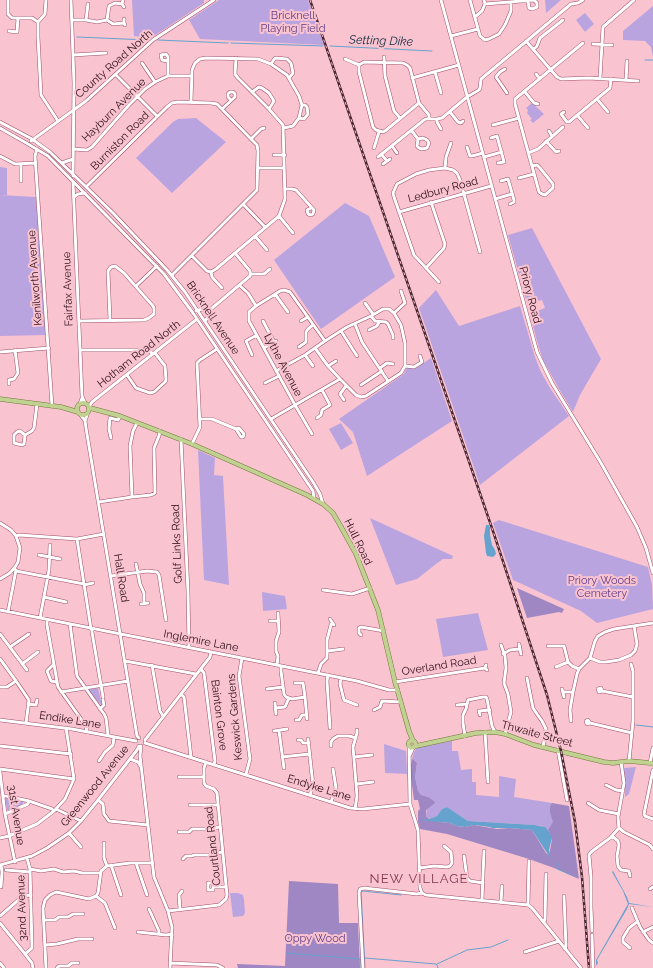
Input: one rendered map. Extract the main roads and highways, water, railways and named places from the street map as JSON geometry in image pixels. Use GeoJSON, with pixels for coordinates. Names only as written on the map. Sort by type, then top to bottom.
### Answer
{"type":"FeatureCollection","features":[{"type":"Feature","properties":{"kind":"main road"},"geometry":{"type":"LineString","coordinates":[[0,399],[61,407],[79,413],[83,416],[88,408],[79,405],[61,407]]}},
{"type":"Feature","properties":{"kind":"main road"},"geometry":{"type":"LineString","coordinates":[[79,405],[79,413]]}},
{"type":"Feature","properties":{"kind":"main road","name":"Hull Road"},"geometry":{"type":"LineString","coordinates":[[88,408],[120,416],[150,429],[181,439],[314,498],[333,513],[356,554],[378,610],[395,682],[412,744]]}},
{"type":"Feature","properties":{"kind":"main road","name":"Thwaite Street"},"geometry":{"type":"LineString","coordinates":[[412,744],[485,732],[495,732],[543,747],[604,762],[613,763],[629,761],[652,764]]}},
{"type":"Feature","properties":{"kind":"water"},"geometry":{"type":"Polygon","coordinates":[[[486,525],[489,525],[492,545],[496,554],[493,557],[487,556],[486,553],[484,536],[486,525]]]}},
{"type":"Feature","properties":{"kind":"water"},"geometry":{"type":"Polygon","coordinates":[[[447,807],[468,821],[535,825],[545,827],[552,838],[549,850],[550,856],[555,860],[549,856],[532,830],[492,828],[474,825],[465,827],[450,823],[419,820],[437,816],[442,809],[447,807]]]}},
{"type":"Feature","properties":{"kind":"water"},"geometry":{"type":"Polygon","coordinates":[[[559,863],[558,868],[577,878],[557,869],[559,863]]]}},
{"type":"Feature","properties":{"kind":"water"},"geometry":{"type":"Polygon","coordinates":[[[613,871],[627,897],[629,903],[653,907],[629,904],[597,960],[598,963],[594,968],[596,965],[596,960],[628,904],[623,891],[612,872],[613,871]]]}},
{"type":"Feature","properties":{"kind":"waterway","name":"Setting Dike"},"geometry":{"type":"LineString","coordinates":[[77,37],[148,40]]}},
{"type":"Feature","properties":{"kind":"waterway","name":"Setting Dike"},"geometry":{"type":"LineString","coordinates":[[158,40],[228,43]]}},
{"type":"Feature","properties":{"kind":"waterway","name":"Setting Dike"},"geometry":{"type":"LineString","coordinates":[[231,43],[323,46]]}},
{"type":"Feature","properties":{"kind":"waterway","name":"Setting Dike"},"geometry":{"type":"LineString","coordinates":[[330,46],[432,51]]}},
{"type":"Feature","properties":{"kind":"waterway","name":"Setting Dike"},"geometry":{"type":"LineString","coordinates":[[645,60],[653,60]]}},
{"type":"Feature","properties":{"kind":"waterway"},"geometry":{"type":"LineString","coordinates":[[636,725],[653,727]]}},
{"type":"Feature","properties":{"kind":"waterway"},"geometry":{"type":"LineString","coordinates":[[365,968],[361,892],[401,895]]}},
{"type":"Feature","properties":{"kind":"waterway"},"geometry":{"type":"LineString","coordinates":[[437,964],[467,950],[491,947],[508,940]]}},
{"type":"Feature","properties":{"kind":"waterway"},"geometry":{"type":"LineString","coordinates":[[286,953],[360,959],[360,968]]}},
{"type":"Feature","properties":{"kind":"waterway"},"geometry":{"type":"LineString","coordinates":[[365,958],[436,964],[438,968]]}},
{"type":"Feature","properties":{"kind":"railway"},"geometry":{"type":"LineString","coordinates":[[310,0],[494,534],[547,695],[561,751],[575,822],[582,877],[589,968]]}},
{"type":"Feature","properties":{"kind":"district","name":"NEW VILLAGE"},"geometry":{"type":"Point","coordinates":[419,879]}},
{"type":"Feature","properties":{"kind":"park label","name":"Bricknell Playing Field"},"geometry":{"type":"Point","coordinates":[293,22]}},
{"type":"Feature","properties":{"kind":"park label","name":"Priory Woods Cemetery"},"geometry":{"type":"Point","coordinates":[602,587]}},
{"type":"Feature","properties":{"kind":"park label","name":"Oppy Wood"},"geometry":{"type":"Point","coordinates":[315,939]}}]}
